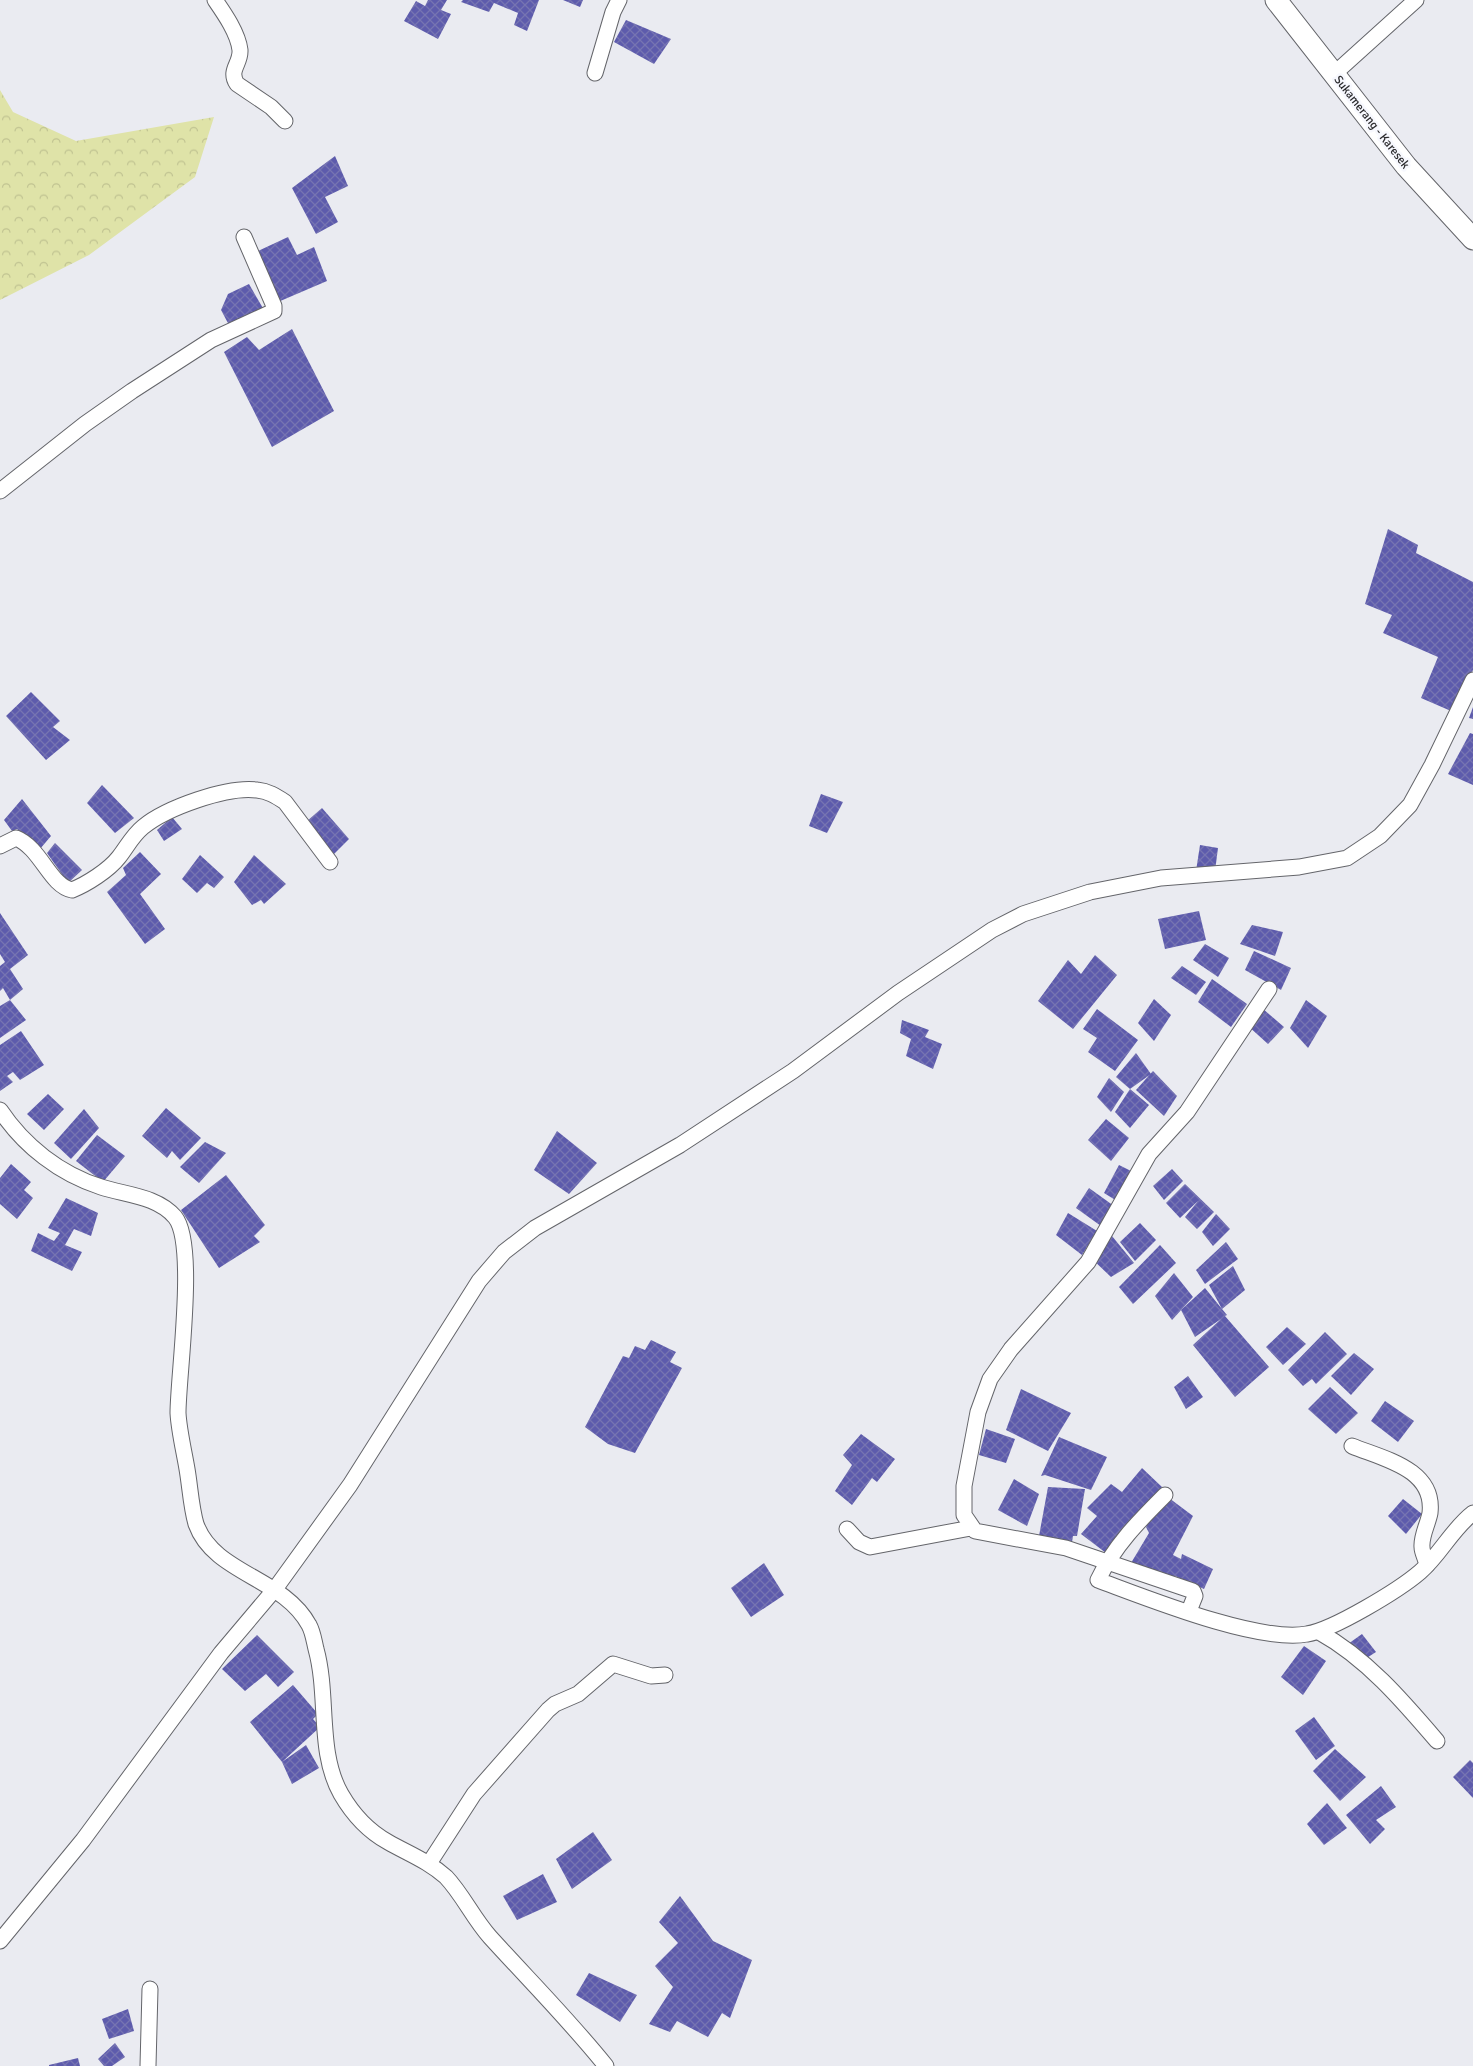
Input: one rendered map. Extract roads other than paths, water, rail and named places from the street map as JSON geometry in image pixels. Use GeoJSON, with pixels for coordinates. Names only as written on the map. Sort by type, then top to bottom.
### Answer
{"type":"FeatureCollection","features":[{"type":"Feature","properties":{"kind":"street"},"geometry":{"type":"LineString","coordinates":[[215,0],[225,16],[239,48],[239,56],[233,71],[234,79],[237,84],[271,107],[285,121]]}},
{"type":"Feature","properties":{"kind":"street"},"geometry":{"type":"LineString","coordinates":[[595,73],[619,0]]}},
{"type":"Feature","properties":{"kind":"street","name":"Sukamerang - Karesek"},"geometry":{"type":"LineString","coordinates":[[1276,0],[1406,166],[1473,239]]}},
{"type":"Feature","properties":{"kind":"street"},"geometry":{"type":"LineString","coordinates":[[1334,74],[1416,0]]}},
{"type":"Feature","properties":{"kind":"street"},"geometry":{"type":"LineString","coordinates":[[0,491],[85,424],[132,391],[211,340],[274,311],[274,306],[244,237]]}},
{"type":"Feature","properties":{"kind":"street"},"geometry":{"type":"LineString","coordinates":[[0,1940],[83,1840],[221,1653],[275,1589],[350,1485],[479,1281],[504,1252],[535,1228],[680,1145],[769,1087],[898,993],[992,930],[1023,914],[1090,892],[1161,878],[1299,867],[1347,858],[1380,836],[1410,805],[1432,765],[1473,680]]}},
{"type":"Feature","properties":{"kind":"street"},"geometry":{"type":"LineString","coordinates":[[0,846],[13,839],[26,842],[60,883],[72,890],[115,861],[131,838],[158,816],[182,804],[244,790],[256,790],[266,792],[285,802],[330,862]]}},
{"type":"Feature","properties":{"kind":"street"},"geometry":{"type":"LineString","coordinates":[[1192,1605],[1193,1591],[1104,1568],[1049,1543],[981,1533],[971,1528],[964,1515],[964,1486],[978,1412],[990,1379],[1011,1348],[1088,1262],[1149,1154],[1187,1112],[1268,989]]}},
{"type":"Feature","properties":{"kind":"street"},"geometry":{"type":"LineString","coordinates":[[0,1110],[10,1125],[36,1151],[62,1170],[101,1187],[143,1198],[162,1206],[176,1218],[183,1234],[185,1251],[184,1320],[178,1416],[196,1524],[207,1543],[223,1560],[275,1589],[297,1609],[310,1626],[322,1677],[327,1754],[331,1776],[356,1817],[385,1840],[430,1862],[449,1880],[488,1935],[606,2066]]}},
{"type":"Feature","properties":{"kind":"street"},"geometry":{"type":"LineString","coordinates":[[1352,1446],[1406,1468],[1421,1479],[1426,1486],[1429,1493],[1430,1512],[1425,1558]]}},
{"type":"Feature","properties":{"kind":"street"},"geometry":{"type":"LineString","coordinates":[[1165,1495],[1131,1528],[1098,1580],[1192,1605],[1233,1625],[1290,1636],[1319,1632],[1338,1623],[1406,1582],[1425,1558],[1473,1512]]}},
{"type":"Feature","properties":{"kind":"street"},"geometry":{"type":"LineString","coordinates":[[847,1528],[859,1542],[870,1547],[971,1528]]}},
{"type":"Feature","properties":{"kind":"street"},"geometry":{"type":"LineString","coordinates":[[1319,1632],[1342,1644],[1372,1671],[1403,1701],[1437,1741]]}},
{"type":"Feature","properties":{"kind":"street"},"geometry":{"type":"LineString","coordinates":[[430,1862],[474,1794],[555,1704],[578,1694],[612,1664],[651,1676],[666,1676]]}},
{"type":"Feature","properties":{"kind":"street"},"geometry":{"type":"LineString","coordinates":[[148,2066],[150,1989]]}}]}
